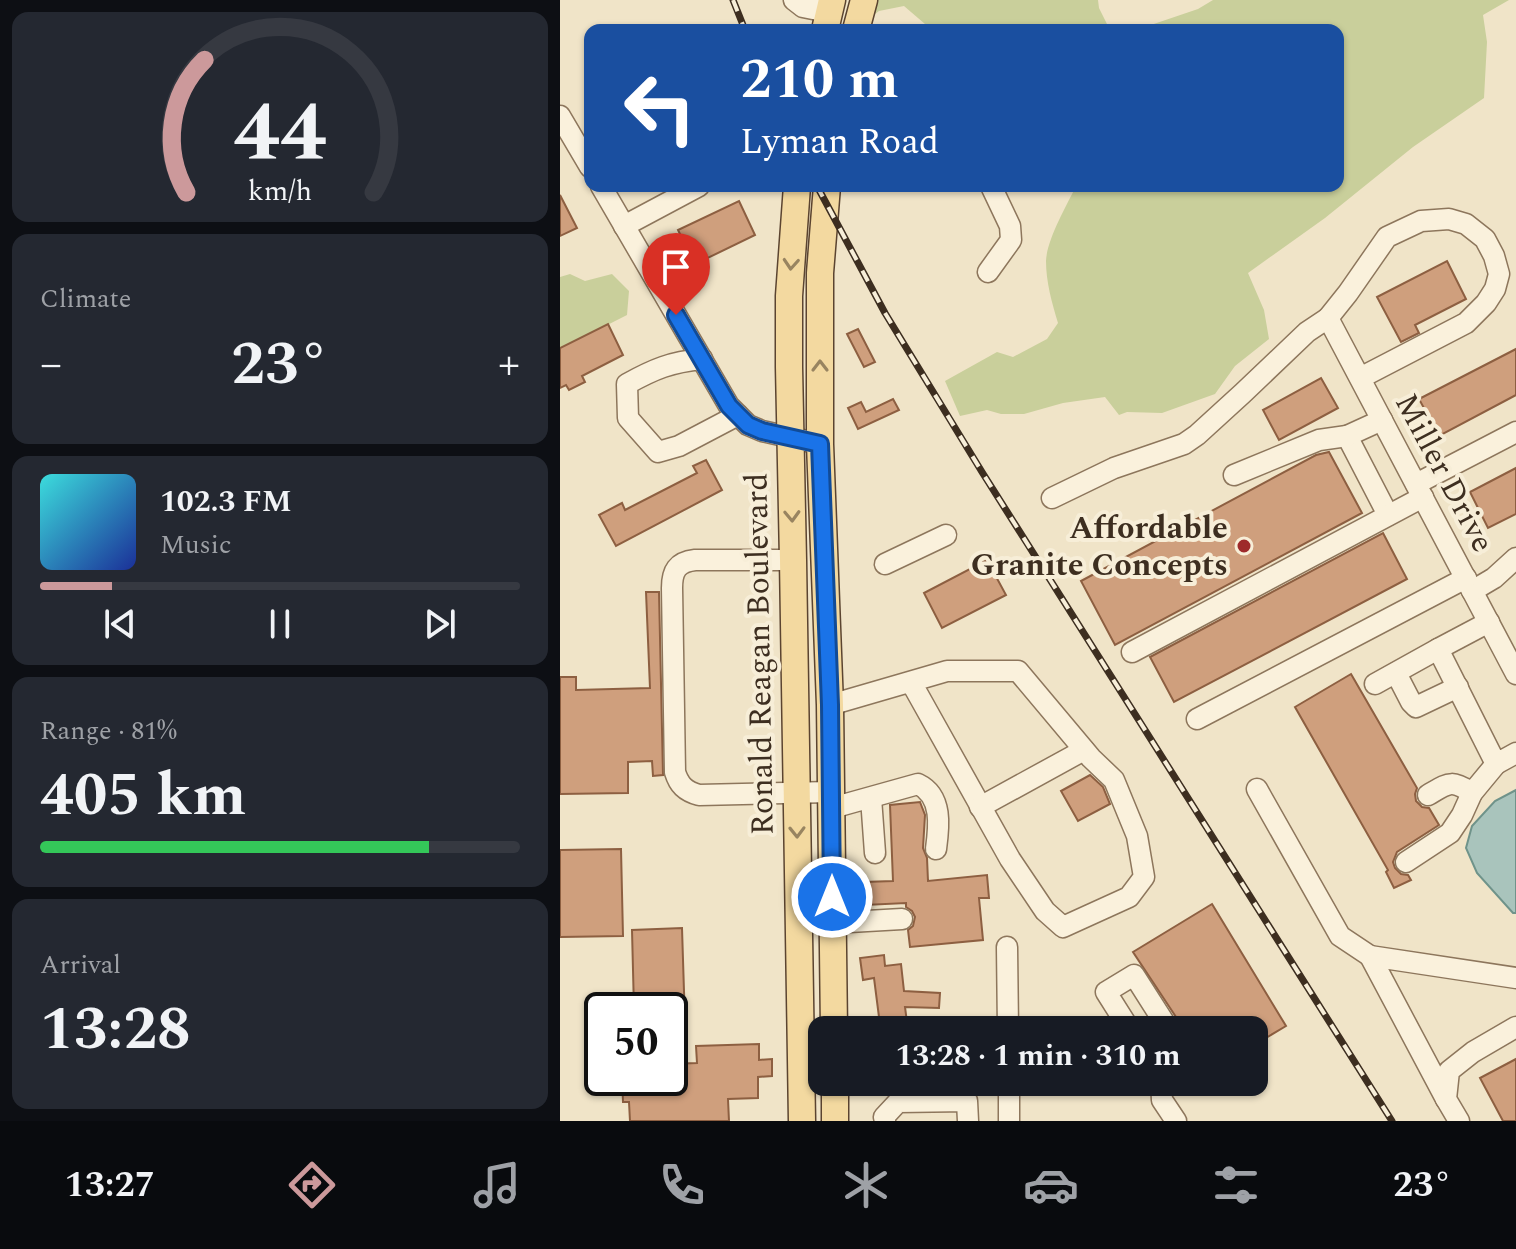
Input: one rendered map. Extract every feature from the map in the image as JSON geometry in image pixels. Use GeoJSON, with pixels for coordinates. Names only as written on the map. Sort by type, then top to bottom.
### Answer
{"type":"FeatureCollection","features":[{"type":"Feature","properties":{"kind":"main road"},"geometry":{"type":"LineString","coordinates":[[858,24],[864,0]]}},
{"type":"Feature","properties":{"kind":"main road","name":"Ronald Reagan Boulevard"},"geometry":{"type":"LineString","coordinates":[[797,192],[789,296],[802,1121]]}},
{"type":"Feature","properties":{"kind":"main road","name":"Ronald Reagan Boulevard"},"geometry":{"type":"LineString","coordinates":[[827,192],[820,273],[820,444],[830,705],[834,1016]]}},
{"type":"Feature","properties":{"kind":"main road"},"geometry":{"type":"LineString","coordinates":[[835,1096],[835,1121]]}},
{"type":"Feature","properties":{"kind":"street"},"geometry":{"type":"LineString","coordinates":[[794,0],[803,7],[828,14]]}},
{"type":"Feature","properties":{"kind":"street"},"geometry":{"type":"LineString","coordinates":[[560,116],[565,134],[584,159]]}},
{"type":"Feature","properties":{"kind":"street"},"geometry":{"type":"LineString","coordinates":[[604,192],[729,406],[748,425],[762,431],[820,444]]}},
{"type":"Feature","properties":{"kind":"street"},"geometry":{"type":"LineString","coordinates":[[624,226],[688,192]]}},
{"type":"Feature","properties":{"kind":"street"},"geometry":{"type":"LineString","coordinates":[[988,272],[1011,240],[1010,226],[994,192]]}},
{"type":"Feature","properties":{"kind":"street"},"geometry":{"type":"LineString","coordinates":[[1052,498],[1114,468],[1184,444],[1197,435],[1307,332],[1328,318],[1387,237],[1421,221],[1449,219],[1466,224],[1485,239],[1499,274],[1495,289],[1486,303],[1466,323],[1360,378]]}},
{"type":"Feature","properties":{"kind":"street","name":"Miller Drive"},"geometry":{"type":"LineString","coordinates":[[1328,318],[1516,674]]}},
{"type":"Feature","properties":{"kind":"street"},"geometry":{"type":"LineString","coordinates":[[702,359],[676,362],[627,384],[628,418],[658,452],[679,446],[738,415]]}},
{"type":"Feature","properties":{"kind":"street"},"geometry":{"type":"LineString","coordinates":[[1234,475],[1319,440],[1347,436],[1382,420]]}},
{"type":"Feature","properties":{"kind":"street"},"geometry":{"type":"LineString","coordinates":[[1132,652],[1388,515],[1419,490],[1516,432]]}},
{"type":"Feature","properties":{"kind":"street"},"geometry":{"type":"LineString","coordinates":[[1347,436],[1388,515]]}},
{"type":"Feature","properties":{"kind":"street"},"geometry":{"type":"LineString","coordinates":[[885,564],[946,535]]}},
{"type":"Feature","properties":{"kind":"street"},"geometry":{"type":"LineString","coordinates":[[793,560],[687,561],[679,564],[674,571],[675,772],[678,782],[683,788],[699,795],[796,793],[831,800],[871,798],[918,784],[931,796],[940,819],[936,849]]}},
{"type":"Feature","properties":{"kind":"street"},"geometry":{"type":"LineString","coordinates":[[1197,719],[1469,584],[1494,578],[1515,563]]}},
{"type":"Feature","properties":{"kind":"street"},"geometry":{"type":"LineString","coordinates":[[1375,684],[1489,622]]}},
{"type":"Feature","properties":{"kind":"street"},"geometry":{"type":"LineString","coordinates":[[1438,649],[1496,764]]}},
{"type":"Feature","properties":{"kind":"street"},"geometry":{"type":"LineString","coordinates":[[830,705],[947,671],[1018,671],[1084,750],[1114,780],[1137,836],[1144,877],[1129,897],[1063,927],[1045,911],[1010,859],[911,682]]}},
{"type":"Feature","properties":{"kind":"street"},"geometry":{"type":"LineString","coordinates":[[1396,673],[1416,707],[1458,687]]}},
{"type":"Feature","properties":{"kind":"street"},"geometry":{"type":"LineString","coordinates":[[980,807],[1084,750]]}},
{"type":"Feature","properties":{"kind":"street"},"geometry":{"type":"LineString","coordinates":[[1406,862],[1450,833],[1472,793],[1496,764],[1516,753]]}},
{"type":"Feature","properties":{"kind":"street"},"geometry":{"type":"LineString","coordinates":[[1428,795],[1450,783],[1458,783],[1472,793]]}},
{"type":"Feature","properties":{"kind":"street"},"geometry":{"type":"LineString","coordinates":[[1257,789],[1340,936],[1370,956],[1516,978]]}},
{"type":"Feature","properties":{"kind":"street"},"geometry":{"type":"LineString","coordinates":[[871,798],[875,853]]}},
{"type":"Feature","properties":{"kind":"street"},"geometry":{"type":"LineString","coordinates":[[832,923],[902,919]]}},
{"type":"Feature","properties":{"kind":"street"},"geometry":{"type":"LineString","coordinates":[[1007,947],[1008,1016]]}},
{"type":"Feature","properties":{"kind":"street"},"geometry":{"type":"LineString","coordinates":[[1370,956],[1459,1121]]}},
{"type":"Feature","properties":{"kind":"street"},"geometry":{"type":"LineString","coordinates":[[1121,1016],[1106,992],[1134,975],[1160,1016]]}},
{"type":"Feature","properties":{"kind":"street"},"geometry":{"type":"LineString","coordinates":[[1446,1099],[1449,1071],[1473,1052],[1516,1027]]}},
{"type":"Feature","properties":{"kind":"street"},"geometry":{"type":"LineString","coordinates":[[1009,1096],[1009,1121]]}},
{"type":"Feature","properties":{"kind":"street"},"geometry":{"type":"LineString","coordinates":[[1162,1096],[1176,1121]]}},
{"type":"Feature","properties":{"kind":"street"},"geometry":{"type":"LineString","coordinates":[[885,1121],[884,1117],[898,1102],[967,1101],[968,1121]]}},
{"type":"Feature","properties":{"kind":"green space"},"geometry":{"type":"Polygon","coordinates":[[[872,0],[1098,0],[1107,24],[925,24],[904,6],[875,14],[870,9],[872,0]]]}},
{"type":"Feature","properties":{"kind":"green space"},"geometry":{"type":"Polygon","coordinates":[[[1213,0],[1509,0],[1483,15],[1487,42],[1484,98],[1413,147],[1325,218],[1248,273],[1264,310],[1269,339],[1235,366],[1215,394],[1162,413],[1127,412],[1119,415],[1105,397],[1063,403],[1024,414],[1001,414],[987,410],[960,416],[945,381],[997,352],[1013,357],[1047,339],[1058,323],[1048,285],[1047,252],[1073,192],[1344,192],[1344,24],[1154,24],[1198,9],[1213,0]]]}},
{"type":"Feature","properties":{"kind":"green space"},"geometry":{"type":"Polygon","coordinates":[[[570,274],[585,281],[612,274],[629,291],[627,315],[560,349],[560,277],[570,274]]]}},
{"type":"Feature","properties":{"kind":"water"},"geometry":{"type":"Polygon","coordinates":[[[1516,790],[1516,913],[1513,913],[1477,873],[1466,848],[1472,826],[1495,801],[1516,790]]]}},
{"type":"Feature","properties":{"kind":"building"},"geometry":{"type":"Polygon","coordinates":[[[560,195],[577,228],[560,236],[560,195]]]}},
{"type":"Feature","properties":{"kind":"building"},"geometry":{"type":"Polygon","coordinates":[[[739,201],[755,235],[687,268],[677,245],[684,242],[678,230],[739,201]]]}},
{"type":"Feature","properties":{"kind":"building"},"geometry":{"type":"Polygon","coordinates":[[[1447,261],[1466,299],[1415,325],[1419,333],[1401,342],[1377,297],[1447,261]]]}},
{"type":"Feature","properties":{"kind":"building"},"geometry":{"type":"Polygon","coordinates":[[[608,324],[623,355],[582,376],[585,382],[569,390],[566,385],[560,388],[560,348],[608,324]]]}},
{"type":"Feature","properties":{"kind":"building"},"geometry":{"type":"Polygon","coordinates":[[[858,329],[875,362],[864,367],[847,334],[858,329]]]}},
{"type":"Feature","properties":{"kind":"building"},"geometry":{"type":"Polygon","coordinates":[[[1516,349],[1516,395],[1439,436],[1419,399],[1516,349]]]}},
{"type":"Feature","properties":{"kind":"building"},"geometry":{"type":"Polygon","coordinates":[[[1321,378],[1338,408],[1279,440],[1263,410],[1321,378]]]}},
{"type":"Feature","properties":{"kind":"building"},"geometry":{"type":"Polygon","coordinates":[[[893,399],[899,410],[858,429],[848,408],[861,402],[866,412],[893,399]]]}},
{"type":"Feature","properties":{"kind":"building"},"geometry":{"type":"Polygon","coordinates":[[[1329,452],[1362,513],[1115,645],[1081,581],[1316,455],[1329,452]]]}},
{"type":"Feature","properties":{"kind":"building"},"geometry":{"type":"Polygon","coordinates":[[[706,460],[722,490],[616,546],[599,515],[622,503],[625,510],[697,473],[693,466],[706,460]]]}},
{"type":"Feature","properties":{"kind":"building"},"geometry":{"type":"Polygon","coordinates":[[[1516,468],[1516,514],[1488,528],[1470,492],[1516,468]]]}},
{"type":"Feature","properties":{"kind":"building"},"geometry":{"type":"Polygon","coordinates":[[[1383,533],[1407,579],[1174,702],[1150,657],[1383,533]]]}},
{"type":"Feature","properties":{"kind":"building"},"geometry":{"type":"Polygon","coordinates":[[[987,560],[1006,595],[942,628],[924,593],[987,560]]]}},
{"type":"Feature","properties":{"kind":"building"},"geometry":{"type":"Polygon","coordinates":[[[646,592],[659,592],[663,775],[653,776],[652,761],[628,762],[628,793],[560,794],[560,677],[576,677],[576,690],[650,688],[646,592]]]}},
{"type":"Feature","properties":{"kind":"building"},"geometry":{"type":"Polygon","coordinates":[[[1351,674],[1417,788],[1416,801],[1422,807],[1429,808],[1439,825],[1397,852],[1393,862],[1395,868],[1411,880],[1394,888],[1386,872],[1388,870],[1295,707],[1351,674]]]}},
{"type":"Feature","properties":{"kind":"building"},"geometry":{"type":"Polygon","coordinates":[[[1090,775],[1103,787],[1110,804],[1078,821],[1061,791],[1090,775]]]}},
{"type":"Feature","properties":{"kind":"building"},"geometry":{"type":"Polygon","coordinates":[[[920,802],[925,815],[923,848],[927,858],[928,881],[987,875],[989,898],[979,898],[983,940],[910,947],[908,930],[913,926],[915,917],[906,903],[865,905],[864,882],[893,881],[890,805],[920,802]]]}},
{"type":"Feature","properties":{"kind":"building"},"geometry":{"type":"Polygon","coordinates":[[[621,849],[623,936],[560,937],[560,850],[621,849]]]}},
{"type":"Feature","properties":{"kind":"building"},"geometry":{"type":"Polygon","coordinates":[[[1212,904],[1286,1026],[1268,1037],[1268,1016],[1175,1016],[1133,952],[1212,904]]]}},
{"type":"Feature","properties":{"kind":"building"},"geometry":{"type":"Polygon","coordinates":[[[682,928],[684,992],[634,992],[632,930],[682,928]]]}},
{"type":"Feature","properties":{"kind":"building"},"geometry":{"type":"Polygon","coordinates":[[[884,955],[885,966],[901,964],[904,991],[940,993],[939,1008],[905,1007],[906,1016],[879,1016],[874,978],[863,980],[860,958],[884,955]]]}},
{"type":"Feature","properties":{"kind":"building"},"geometry":{"type":"Polygon","coordinates":[[[759,1044],[759,1060],[772,1059],[772,1076],[758,1077],[758,1098],[728,1099],[729,1121],[630,1121],[629,1102],[623,1102],[623,1096],[688,1096],[688,1063],[697,1063],[696,1046],[759,1044]]]}},
{"type":"Feature","properties":{"kind":"building"},"geometry":{"type":"Polygon","coordinates":[[[1516,1059],[1516,1121],[1503,1121],[1480,1078],[1516,1059]]]}},
{"type":"Feature","properties":{"kind":"railway"},"geometry":{"type":"LineString","coordinates":[[733,0],[743,24]]}},
{"type":"Feature","properties":{"kind":"railway"},"geometry":{"type":"LineString","coordinates":[[820,192],[885,313],[982,472],[1392,1121]]}},
{"type":"Feature","properties":{"kind":"place","name":"Affordable Granite Concepts"},"geometry":{"type":"Point","coordinates":[1244,546]}},
{"type":"Feature","properties":{"kind":"route"},"geometry":{"type":"LineString","coordinates":[[676,315],[729,406],[748,425],[820,444],[830,705],[832,897]]}}]}
